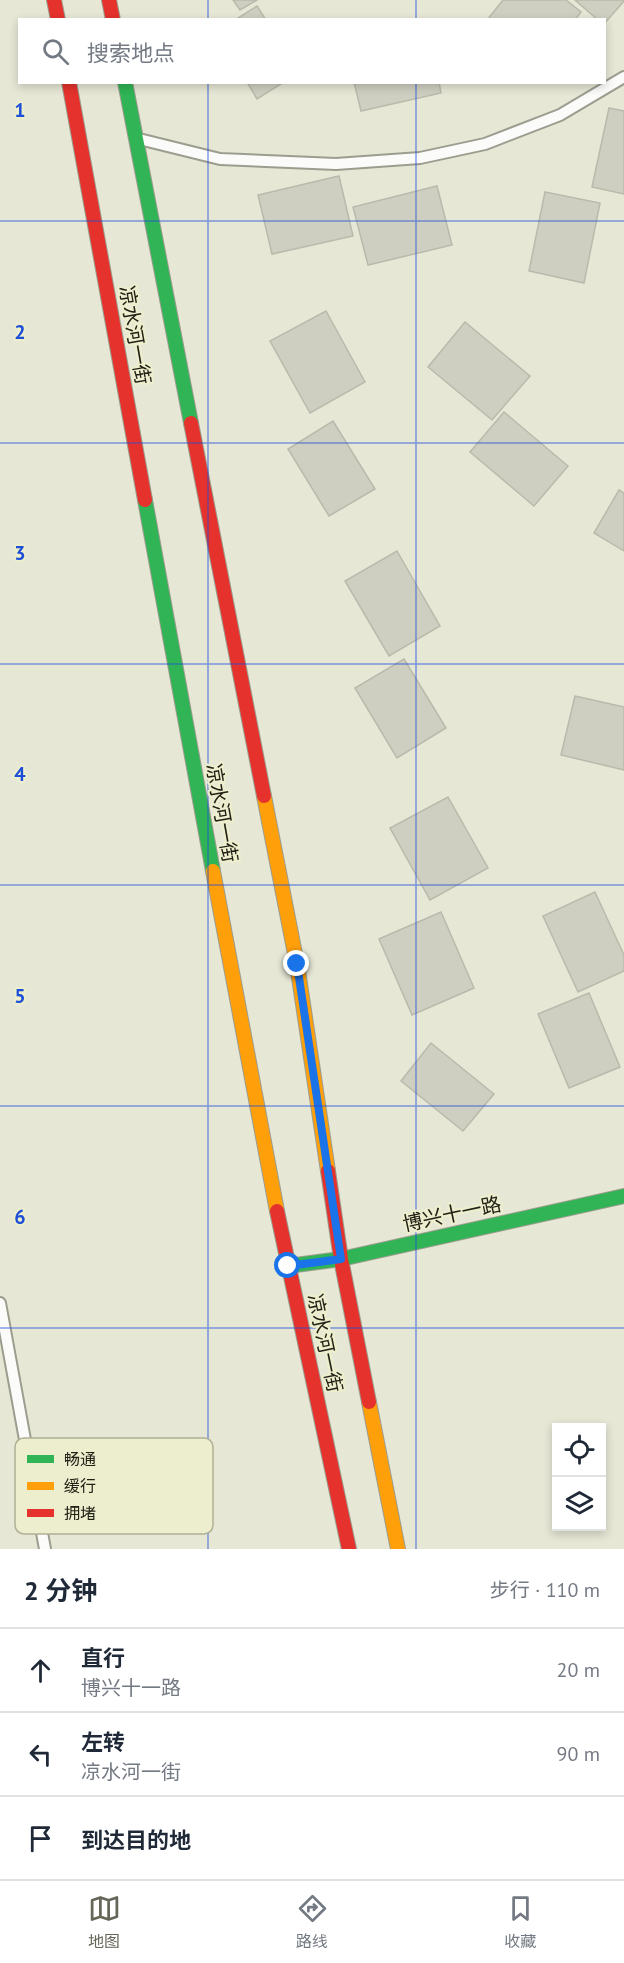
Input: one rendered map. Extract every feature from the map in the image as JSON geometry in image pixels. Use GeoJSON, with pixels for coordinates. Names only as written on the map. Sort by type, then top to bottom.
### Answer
{"type":"FeatureCollection","features":[{"type":"Feature","properties":{"kind":"main road"},"geometry":{"type":"LineString","coordinates":[[54,0],[58,18]]}},
{"type":"Feature","properties":{"kind":"main road"},"geometry":{"type":"LineString","coordinates":[[109,0],[113,18]]}},
{"type":"Feature","properties":{"kind":"main road","name":"凉水河一街"},"geometry":{"type":"LineString","coordinates":[[69,84],[288,1266],[349,1549]]}},
{"type":"Feature","properties":{"kind":"main road","name":"凉水河一街"},"geometry":{"type":"LineString","coordinates":[[125,84],[297,964],[341,1259],[398,1549]]}},
{"type":"Feature","properties":{"kind":"main road","name":"博兴十一路"},"geometry":{"type":"LineString","coordinates":[[288,1266],[341,1259],[624,1196]]}},
{"type":"Feature","properties":{"kind":"lane"},"geometry":{"type":"LineString","coordinates":[[136,138],[220,159],[336,164],[420,158],[485,144],[560,115],[624,77]]}},
{"type":"Feature","properties":{"kind":"lane"},"geometry":{"type":"LineString","coordinates":[[0,1303],[25,1438]]}},
{"type":"Feature","properties":{"kind":"lane"},"geometry":{"type":"LineString","coordinates":[[42,1534],[45,1549]]}},
{"type":"Feature","properties":{"kind":"building"},"geometry":{"type":"Polygon","coordinates":[[[233,0],[257,0],[240,10],[233,0]]]}},
{"type":"Feature","properties":{"kind":"building"},"geometry":{"type":"Polygon","coordinates":[[[503,0],[566,0],[581,12],[576,18],[489,18],[503,0]]]}},
{"type":"Feature","properties":{"kind":"building"},"geometry":{"type":"Polygon","coordinates":[[[575,0],[624,0],[606,22],[606,18],[596,18],[575,0]]]}},
{"type":"Feature","properties":{"kind":"building"},"geometry":{"type":"Polygon","coordinates":[[[257,6],[265,18],[238,18],[257,6]]]}},
{"type":"Feature","properties":{"kind":"building"},"geometry":{"type":"Polygon","coordinates":[[[248,84],[281,84],[257,99],[248,84]]]}},
{"type":"Feature","properties":{"kind":"building"},"geometry":{"type":"Polygon","coordinates":[[[354,84],[439,84],[441,93],[361,111],[354,84]]]}},
{"type":"Feature","properties":{"kind":"building"},"geometry":{"type":"Polygon","coordinates":[[[609,108],[624,111],[624,194],[592,187],[609,108]]]}},
{"type":"Feature","properties":{"kind":"building"},"geometry":{"type":"Polygon","coordinates":[[[339,176],[353,236],[272,254],[258,195],[339,176]]]}},
{"type":"Feature","properties":{"kind":"building"},"geometry":{"type":"Polygon","coordinates":[[[437,186],[452,245],[368,265],[353,207],[437,186]]]}},
{"type":"Feature","properties":{"kind":"building"},"geometry":{"type":"Polygon","coordinates":[[[545,192],[600,203],[584,283],[529,271],[545,192]]]}},
{"type":"Feature","properties":{"kind":"building"},"geometry":{"type":"Polygon","coordinates":[[[326,311],[365,382],[310,413],[270,341],[326,311]]]}},
{"type":"Feature","properties":{"kind":"building"},"geometry":{"type":"Polygon","coordinates":[[[465,322],[530,376],[492,420],[428,367],[465,322]]]}},
{"type":"Feature","properties":{"kind":"building"},"geometry":{"type":"Polygon","coordinates":[[[504,412],[568,466],[534,506],[470,452],[504,412]]]}},
{"type":"Feature","properties":{"kind":"building"},"geometry":{"type":"Polygon","coordinates":[[[333,421],[375,489],[329,516],[288,449],[333,421]]]}},
{"type":"Feature","properties":{"kind":"building"},"geometry":{"type":"Polygon","coordinates":[[[619,490],[624,493],[624,551],[594,533],[619,490]]]}},
{"type":"Feature","properties":{"kind":"building"},"geometry":{"type":"Polygon","coordinates":[[[397,551],[440,626],[389,656],[345,581],[397,551]]]}},
{"type":"Feature","properties":{"kind":"building"},"geometry":{"type":"Polygon","coordinates":[[[404,659],[446,728],[397,758],[355,688],[404,659]]]}},
{"type":"Feature","properties":{"kind":"building"},"geometry":{"type":"Polygon","coordinates":[[[575,696],[624,707],[624,770],[561,755],[575,696]]]}},
{"type":"Feature","properties":{"kind":"building"},"geometry":{"type":"Polygon","coordinates":[[[448,797],[488,868],[430,900],[390,828],[448,797]]]}},
{"type":"Feature","properties":{"kind":"building"},"geometry":{"type":"Polygon","coordinates":[[[595,892],[624,955],[624,971],[578,992],[543,916],[595,892]]]}},
{"type":"Feature","properties":{"kind":"building"},"geometry":{"type":"Polygon","coordinates":[[[441,912],[474,988],[412,1015],[379,939],[441,912]]]}},
{"type":"Feature","properties":{"kind":"building"},"geometry":{"type":"Polygon","coordinates":[[[589,993],[620,1067],[569,1088],[538,1014],[589,993]]]}},
{"type":"Feature","properties":{"kind":"building"},"geometry":{"type":"Polygon","coordinates":[[[431,1043],[494,1094],[463,1131],[401,1081],[431,1043]]]}},
{"type":"Feature","properties":{"kind":"traffic: fast"},"geometry":{"type":"LineString","coordinates":[[125,84],[191,423]]}},
{"type":"Feature","properties":{"kind":"traffic: fast"},"geometry":{"type":"LineString","coordinates":[[145,500],[213,871]]}},
{"type":"Feature","properties":{"kind":"traffic: fast"},"geometry":{"type":"LineString","coordinates":[[288,1266],[341,1259],[624,1196]]}},
{"type":"Feature","properties":{"kind":"traffic: slow"},"geometry":{"type":"LineString","coordinates":[[264,796],[297,964],[328,1171]]}},
{"type":"Feature","properties":{"kind":"traffic: slow"},"geometry":{"type":"LineString","coordinates":[[213,871],[277,1211]]}},
{"type":"Feature","properties":{"kind":"traffic: slow"},"geometry":{"type":"LineString","coordinates":[[369,1402],[398,1549]]}},
{"type":"Feature","properties":{"kind":"traffic: jam"},"geometry":{"type":"LineString","coordinates":[[54,0],[58,18]]}},
{"type":"Feature","properties":{"kind":"traffic: jam"},"geometry":{"type":"LineString","coordinates":[[109,0],[113,18]]}},
{"type":"Feature","properties":{"kind":"traffic: jam"},"geometry":{"type":"LineString","coordinates":[[69,84],[145,500]]}},
{"type":"Feature","properties":{"kind":"traffic: jam"},"geometry":{"type":"LineString","coordinates":[[191,423],[264,796]]}},
{"type":"Feature","properties":{"kind":"traffic: jam"},"geometry":{"type":"LineString","coordinates":[[328,1171],[341,1259],[369,1402]]}},
{"type":"Feature","properties":{"kind":"traffic: jam"},"geometry":{"type":"LineString","coordinates":[[277,1211],[349,1549]]}},
{"type":"Feature","properties":{"kind":"route"},"geometry":{"type":"LineString","coordinates":[[288,1266],[341,1259],[297,964]]}}]}
